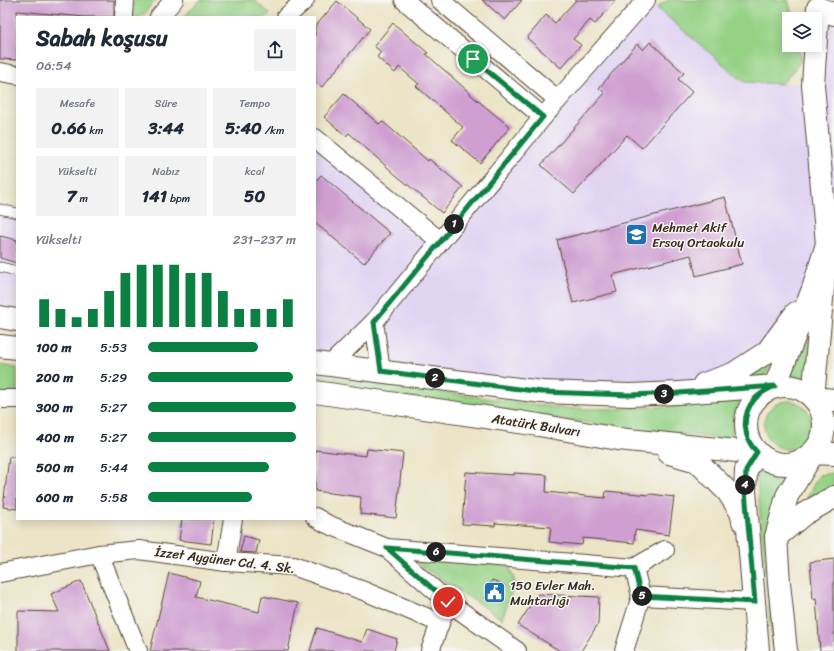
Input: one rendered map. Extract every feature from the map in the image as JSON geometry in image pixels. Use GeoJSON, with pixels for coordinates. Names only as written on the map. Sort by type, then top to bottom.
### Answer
{"type":"FeatureCollection","features":[{"type":"Feature","properties":{"kind":"main road"},"geometry":{"type":"LineString","coordinates":[[824,399],[823,294],[827,244],[813,85],[826,11]]}},
{"type":"Feature","properties":{"kind":"main road"},"geometry":{"type":"LineString","coordinates":[[775,386],[823,294]]}},
{"type":"Feature","properties":{"kind":"main road"},"geometry":{"type":"LineString","coordinates":[[678,393],[733,374],[766,352],[823,294]]}},
{"type":"Feature","properties":{"kind":"main road"},"geometry":{"type":"LineString","coordinates":[[0,317],[16,320]]}},
{"type":"Feature","properties":{"kind":"main road"},"geometry":{"type":"LineString","coordinates":[[0,346],[16,348]]}},
{"type":"Feature","properties":{"kind":"main road","name":"Atatürk Bulvarı"},"geometry":{"type":"LineString","coordinates":[[323,364],[542,392],[630,395],[785,385],[796,387],[824,399],[819,406],[823,415],[824,425],[823,435],[819,444],[823,453],[793,463],[782,464],[770,462],[760,456],[752,448],[747,437],[745,424],[747,412],[754,400],[763,392],[775,386]]}},
{"type":"Feature","properties":{"kind":"main road","name":"Atatürk Bulvarı"},"geometry":{"type":"LineString","coordinates":[[316,392],[539,425],[618,439],[757,452]]}},
{"type":"Feature","properties":{"kind":"main road"},"geometry":{"type":"LineString","coordinates":[[618,439],[697,462],[728,492],[740,512],[752,568]]}},
{"type":"Feature","properties":{"kind":"main road"},"geometry":{"type":"LineString","coordinates":[[757,452],[746,470],[745,491],[758,651]]}},
{"type":"Feature","properties":{"kind":"main road"},"geometry":{"type":"LineString","coordinates":[[786,651],[776,537],[787,496],[823,453]]}},
{"type":"Feature","properties":{"kind":"main road"},"geometry":{"type":"LineString","coordinates":[[776,537],[804,514],[834,497]]}},
{"type":"Feature","properties":{"kind":"street"},"geometry":{"type":"LineString","coordinates":[[124,16],[125,0]]}},
{"type":"Feature","properties":{"kind":"street"},"geometry":{"type":"LineString","coordinates":[[159,16],[174,0]]}},
{"type":"Feature","properties":{"kind":"street"},"geometry":{"type":"LineString","coordinates":[[287,16],[305,0]]}},
{"type":"Feature","properties":{"kind":"street"},"geometry":{"type":"LineString","coordinates":[[404,0],[543,117]]}},
{"type":"Feature","properties":{"kind":"street"},"geometry":{"type":"LineString","coordinates":[[440,0],[558,100]]}},
{"type":"Feature","properties":{"kind":"street"},"geometry":{"type":"LineString","coordinates":[[323,364],[374,322],[543,117],[646,0]]}},
{"type":"Feature","properties":{"kind":"street"},"geometry":{"type":"LineString","coordinates":[[0,72],[16,75]]}},
{"type":"Feature","properties":{"kind":"street"},"geometry":{"type":"LineString","coordinates":[[316,139],[440,241]]}},
{"type":"Feature","properties":{"kind":"street"},"geometry":{"type":"LineString","coordinates":[[374,322],[381,371]]}},
{"type":"Feature","properties":{"kind":"street"},"geometry":{"type":"LineString","coordinates":[[0,398],[16,399]]}},
{"type":"Feature","properties":{"kind":"street"},"geometry":{"type":"LineString","coordinates":[[316,518],[327,524],[387,548],[634,568],[665,550]]}},
{"type":"Feature","properties":{"kind":"street"},"geometry":{"type":"LineString","coordinates":[[226,562],[233,520]]}},
{"type":"Feature","properties":{"kind":"street"},"geometry":{"type":"LineString","coordinates":[[387,548],[448,602],[517,651]]}},
{"type":"Feature","properties":{"kind":"street","name":"İzzet Aygüner Cd. 4. Sk."},"geometry":{"type":"LineString","coordinates":[[0,573],[99,554],[139,550],[226,562],[293,566],[364,591],[440,622]]}},
{"type":"Feature","properties":{"kind":"street"},"geometry":{"type":"LineString","coordinates":[[99,554],[138,651]]}},
{"type":"Feature","properties":{"kind":"street"},"geometry":{"type":"LineString","coordinates":[[624,651],[641,596],[634,568]]}},
{"type":"Feature","properties":{"kind":"street"},"geometry":{"type":"LineString","coordinates":[[641,596],[755,602]]}},
{"type":"Feature","properties":{"kind":"street"},"geometry":{"type":"LineString","coordinates":[[430,651],[448,602]]}},
{"type":"Feature","properties":{"kind":"lane"},"geometry":{"type":"LineString","coordinates":[[0,209],[16,213]]}},
{"type":"Feature","properties":{"kind":"lane"},"geometry":{"type":"LineString","coordinates":[[0,267],[16,271]]}},
{"type":"Feature","properties":{"kind":"shaded area","name":"Mehmet Akif Ersoy Ortaokulu"},"geometry":{"type":"Polygon","coordinates":[[[648,0],[744,82],[813,85],[815,52],[822,52],[822,12],[818,12],[818,8],[834,14],[834,304],[823,289],[813,289],[767,352],[678,393],[381,371],[374,322],[331,364],[316,363],[316,139],[440,241],[648,0]]]}},
{"type":"Feature","properties":{"kind":"shaded area"},"geometry":{"type":"Polygon","coordinates":[[[0,209],[16,213],[16,320],[0,317],[0,209]]]}},
{"type":"Feature","properties":{"kind":"green space"},"geometry":{"type":"Polygon","coordinates":[[[134,0],[156,0],[142,16],[133,16],[134,0]]]}},
{"type":"Feature","properties":{"kind":"green space"},"geometry":{"type":"Polygon","coordinates":[[[200,0],[254,0],[270,14],[268,16],[185,16],[200,0]]]}},
{"type":"Feature","properties":{"kind":"green space"},"geometry":{"type":"Polygon","coordinates":[[[667,0],[788,0],[791,12],[782,12],[782,52],[799,52],[801,61],[782,84],[744,82],[657,8],[667,0]]]}},
{"type":"Feature","properties":{"kind":"green space"},"geometry":{"type":"Polygon","coordinates":[[[812,313],[808,379],[784,374],[812,313]]]}},
{"type":"Feature","properties":{"kind":"green space"},"geometry":{"type":"Polygon","coordinates":[[[782,349],[761,381],[738,382],[782,349]]]}},
{"type":"Feature","properties":{"kind":"green space"},"geometry":{"type":"Polygon","coordinates":[[[0,365],[16,368],[16,394],[0,393],[0,365]]]}},
{"type":"Feature","properties":{"kind":"green space"},"geometry":{"type":"Polygon","coordinates":[[[316,375],[560,408],[605,409],[650,407],[740,400],[734,415],[731,440],[568,420],[316,384],[316,375]]]}},
{"type":"Feature","properties":{"kind":"green space"},"geometry":{"type":"Polygon","coordinates":[[[783,401],[793,401],[805,408],[812,420],[812,430],[805,442],[793,449],[783,449],[775,445],[768,438],[764,430],[764,420],[768,412],[775,405],[783,401]]]}},
{"type":"Feature","properties":{"kind":"green space"},"geometry":{"type":"Polygon","coordinates":[[[756,470],[789,475],[766,530],[776,651],[773,651],[756,470]]]}},
{"type":"Feature","properties":{"kind":"green space"},"geometry":{"type":"Polygon","coordinates":[[[834,473],[834,490],[802,507],[819,475],[834,473]]]}},
{"type":"Feature","properties":{"kind":"green space"},"geometry":{"type":"Polygon","coordinates":[[[403,554],[509,566],[515,582],[502,619],[403,554]]]}},
{"type":"Feature","properties":{"kind":"building"},"geometry":{"type":"Polygon","coordinates":[[[0,0],[114,0],[114,16],[74,16],[17,11],[16,60],[0,59],[0,0]]]}},
{"type":"Feature","properties":{"kind":"building"},"geometry":{"type":"Polygon","coordinates":[[[482,0],[522,0],[505,20],[482,0]]]}},
{"type":"Feature","properties":{"kind":"building"},"geometry":{"type":"Polygon","coordinates":[[[576,0],[616,0],[595,24],[590,20],[573,39],[581,45],[561,68],[527,38],[546,15],[555,23],[576,0]]]}},
{"type":"Feature","properties":{"kind":"building"},"geometry":{"type":"Polygon","coordinates":[[[337,1],[370,29],[322,87],[316,83],[316,26],[337,1]]]}},
{"type":"Feature","properties":{"kind":"building"},"geometry":{"type":"Polygon","coordinates":[[[393,23],[428,53],[426,54],[471,95],[510,127],[480,163],[452,140],[463,127],[416,86],[419,84],[399,67],[395,73],[377,57],[381,52],[374,46],[393,23]]]}},
{"type":"Feature","properties":{"kind":"building"},"geometry":{"type":"Polygon","coordinates":[[[650,42],[684,73],[678,79],[692,92],[642,148],[627,135],[574,194],[541,165],[605,93],[599,88],[637,44],[643,50],[650,42]]]}},
{"type":"Feature","properties":{"kind":"building"},"geometry":{"type":"Polygon","coordinates":[[[344,94],[379,124],[382,121],[428,161],[429,159],[463,187],[442,213],[349,133],[346,136],[324,117],[344,94]]]}},
{"type":"Feature","properties":{"kind":"building"},"geometry":{"type":"Polygon","coordinates":[[[321,175],[390,233],[364,263],[316,224],[316,181],[321,175]]]}},
{"type":"Feature","properties":{"kind":"building"},"geometry":{"type":"Polygon","coordinates":[[[725,197],[742,264],[696,276],[691,255],[612,275],[617,292],[573,303],[557,240],[725,197]]]}},
{"type":"Feature","properties":{"kind":"building"},"geometry":{"type":"Polygon","coordinates":[[[0,236],[16,240],[16,263],[0,258],[0,236]]]}},
{"type":"Feature","properties":{"kind":"building"},"geometry":{"type":"Polygon","coordinates":[[[367,449],[403,453],[396,518],[360,514],[361,497],[316,491],[316,450],[366,456],[367,449]]]}},
{"type":"Feature","properties":{"kind":"building"},"geometry":{"type":"Polygon","coordinates":[[[9,457],[16,457],[16,509],[3,507],[9,457]]]}},
{"type":"Feature","properties":{"kind":"building"},"geometry":{"type":"Polygon","coordinates":[[[466,472],[514,475],[514,473],[547,475],[546,492],[605,498],[606,491],[674,497],[669,535],[635,530],[634,543],[583,538],[582,545],[549,542],[551,527],[495,523],[495,526],[462,524],[466,472]]]}},
{"type":"Feature","properties":{"kind":"building"},"geometry":{"type":"Polygon","coordinates":[[[182,520],[214,520],[211,544],[179,540],[182,520]]]}},
{"type":"Feature","properties":{"kind":"building"},"geometry":{"type":"Polygon","coordinates":[[[244,536],[259,540],[256,553],[240,552],[244,536]]]}},
{"type":"Feature","properties":{"kind":"building"},"geometry":{"type":"Polygon","coordinates":[[[834,559],[834,651],[820,651],[816,598],[813,599],[810,562],[834,559]]]}},
{"type":"Feature","properties":{"kind":"building"},"geometry":{"type":"Polygon","coordinates":[[[169,573],[200,581],[196,597],[259,612],[262,596],[298,603],[288,651],[150,651],[169,573]]]}},
{"type":"Feature","properties":{"kind":"building","name":"150 Evler Mah. Muhtarlığı"},"geometry":{"type":"Polygon","coordinates":[[[492,580],[504,585],[497,602],[485,598],[492,580]]]}},
{"type":"Feature","properties":{"kind":"building"},"geometry":{"type":"Polygon","coordinates":[[[81,581],[110,651],[18,651],[18,611],[59,612],[51,594],[81,581]]]}},
{"type":"Feature","properties":{"kind":"building"},"geometry":{"type":"Polygon","coordinates":[[[538,594],[599,597],[598,624],[581,651],[560,651],[518,625],[538,594]]]}},
{"type":"Feature","properties":{"kind":"building"},"geometry":{"type":"Polygon","coordinates":[[[317,628],[362,642],[367,629],[397,639],[394,651],[310,651],[317,628]]]}},
{"type":"Feature","properties":{"kind":"place","name":"Mehmet Akif Ersoy Ortaokulu"},"geometry":{"type":"Point","coordinates":[636,234]}},
{"type":"Feature","properties":{"kind":"place","name":"150 Evler Mah. Muhtarlığı"},"geometry":{"type":"Point","coordinates":[494,592]}},
{"type":"Feature","properties":{"kind":"route"},"geometry":{"type":"LineString","coordinates":[[448,602],[387,548],[634,568],[641,596],[755,602],[745,491],[746,470],[757,452],[752,448],[747,437],[745,424],[747,412],[754,400],[763,392],[775,386],[630,395],[542,392],[381,371],[374,322],[543,117],[473,59]]}}]}
